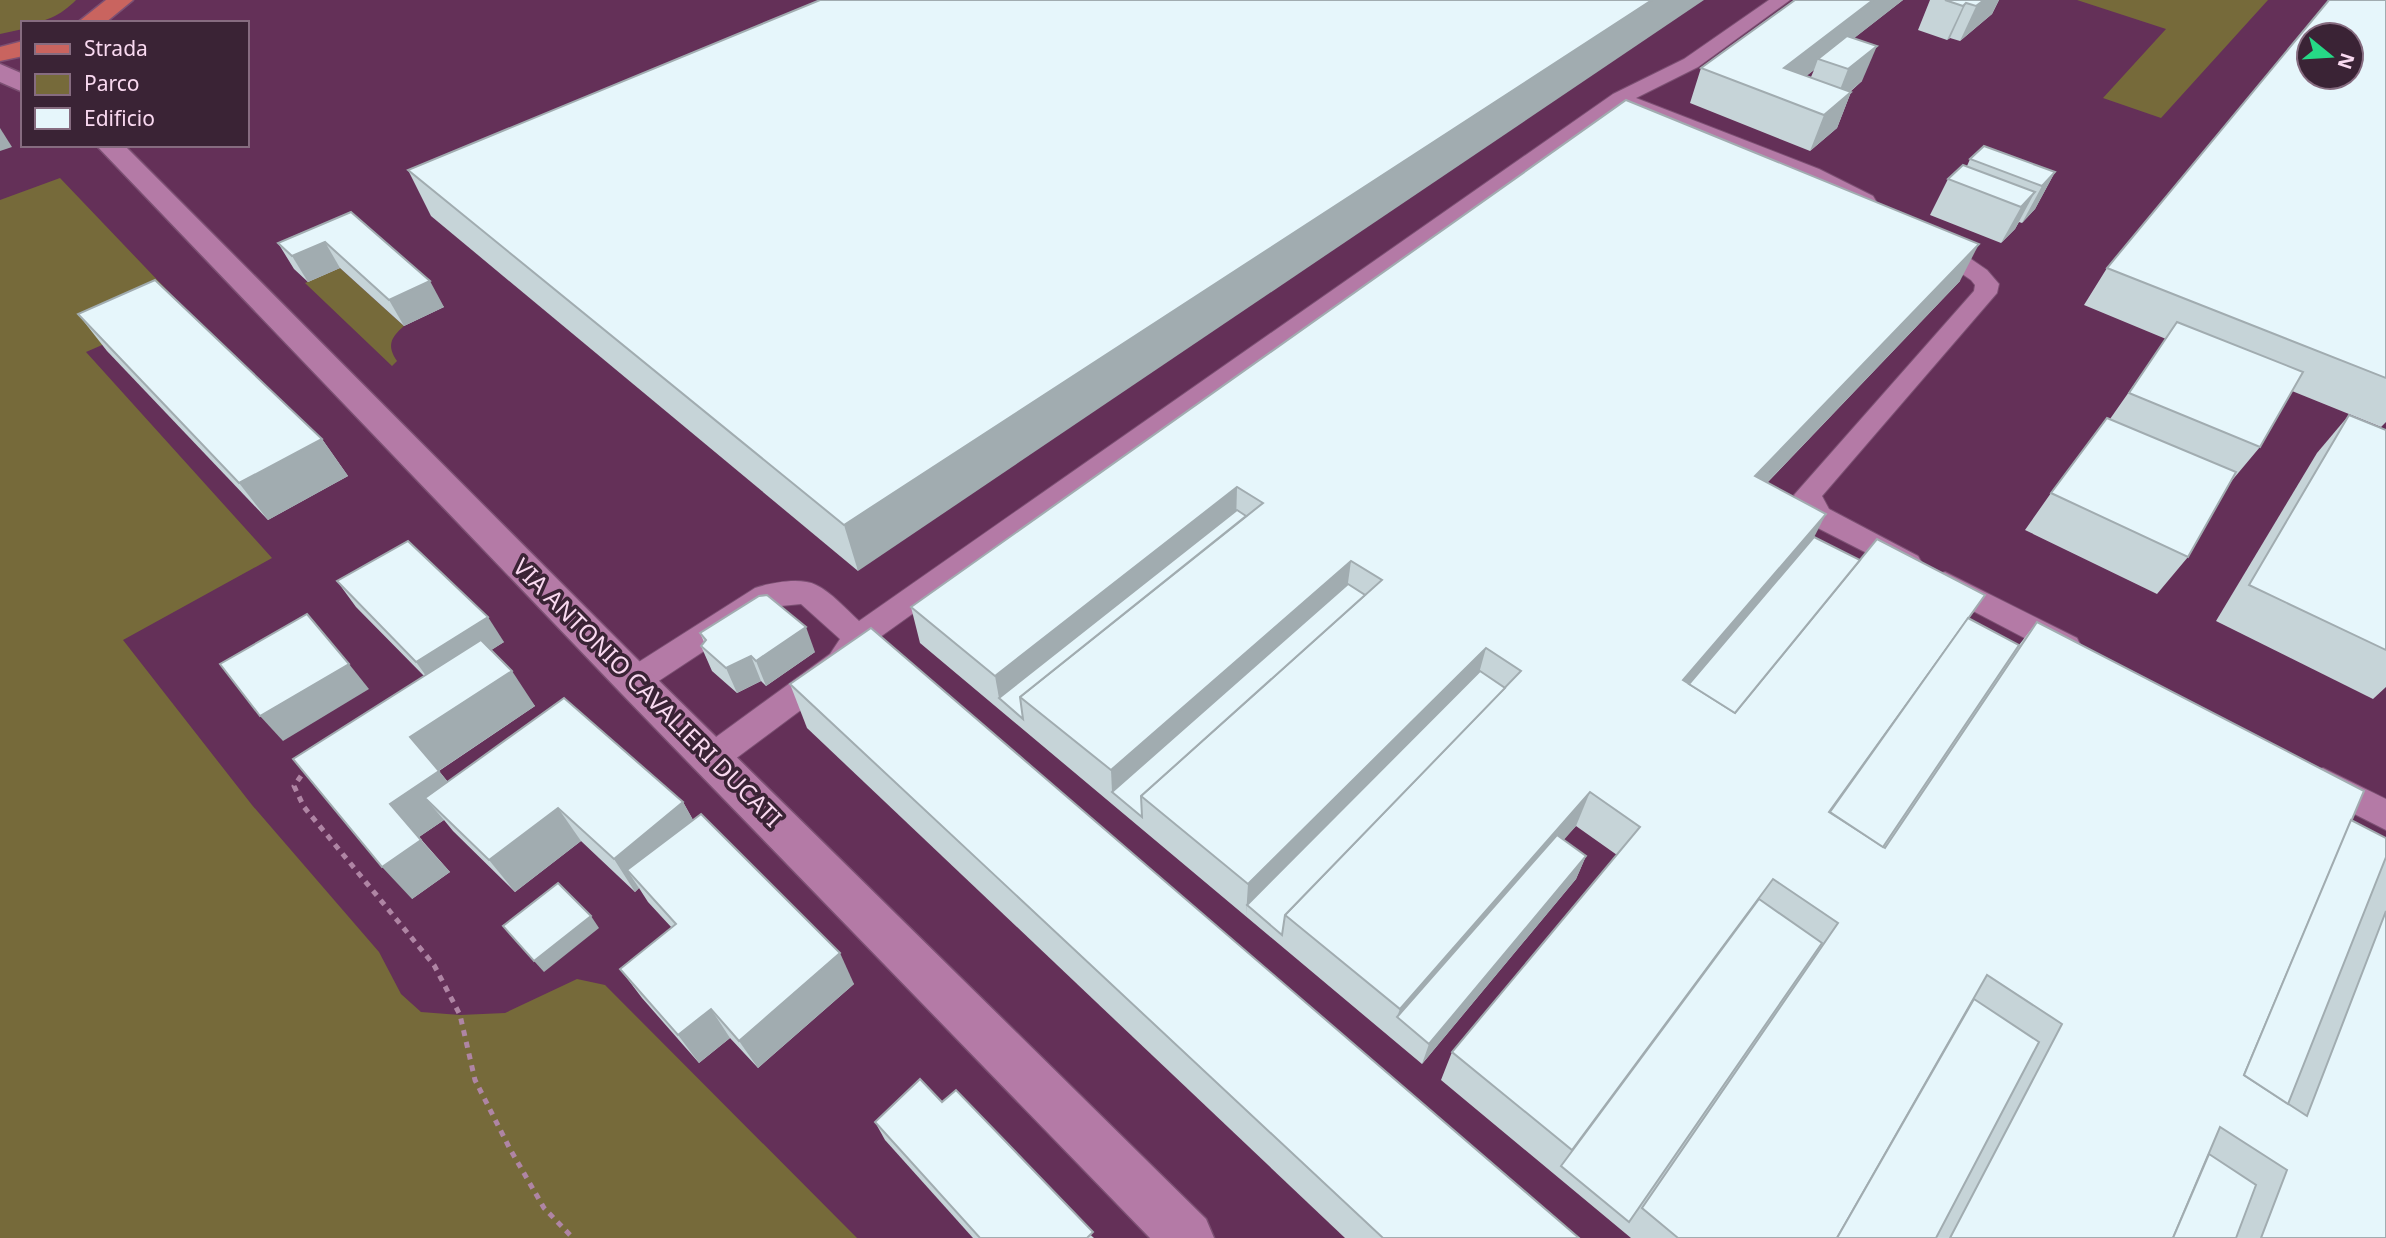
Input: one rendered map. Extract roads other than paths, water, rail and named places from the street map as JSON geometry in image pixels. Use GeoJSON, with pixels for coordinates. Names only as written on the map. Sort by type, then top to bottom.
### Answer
{"type":"FeatureCollection","features":[{"type":"Feature","properties":{"kind":"main road"},"geometry":{"type":"LineString","coordinates":[[92,21],[121,1]]}},
{"type":"Feature","properties":{"kind":"main road"},"geometry":{"type":"LineString","coordinates":[[0,54],[21,49]]}},
{"type":"Feature","properties":{"kind":"street"},"geometry":{"type":"LineString","coordinates":[[0,72],[21,83]]}},
{"type":"Feature","properties":{"kind":"street","name":"VIA ANTONIO CAVALIERI DUCATI"},"geometry":{"type":"LineString","coordinates":[[111,147],[634,681],[1187,1238]]}},
{"type":"Feature","properties":{"kind":"lane"},"geometry":{"type":"LineString","coordinates":[[712,758],[841,663],[858,637],[1620,98],[1692,63],[1780,0]]}},
{"type":"Feature","properties":{"kind":"lane"},"geometry":{"type":"LineString","coordinates":[[1620,98],[1811,174],[1903,223],[1979,275],[1987,284],[1985,293],[1808,495],[1818,516],[2090,659]]}},
{"type":"Feature","properties":{"kind":"lane"},"geometry":{"type":"LineString","coordinates":[[634,681],[765,596],[807,593],[858,637]]}},
{"type":"Feature","properties":{"kind":"lane"},"geometry":{"type":"LineString","coordinates":[[2300,770],[2386,816]]}}]}
